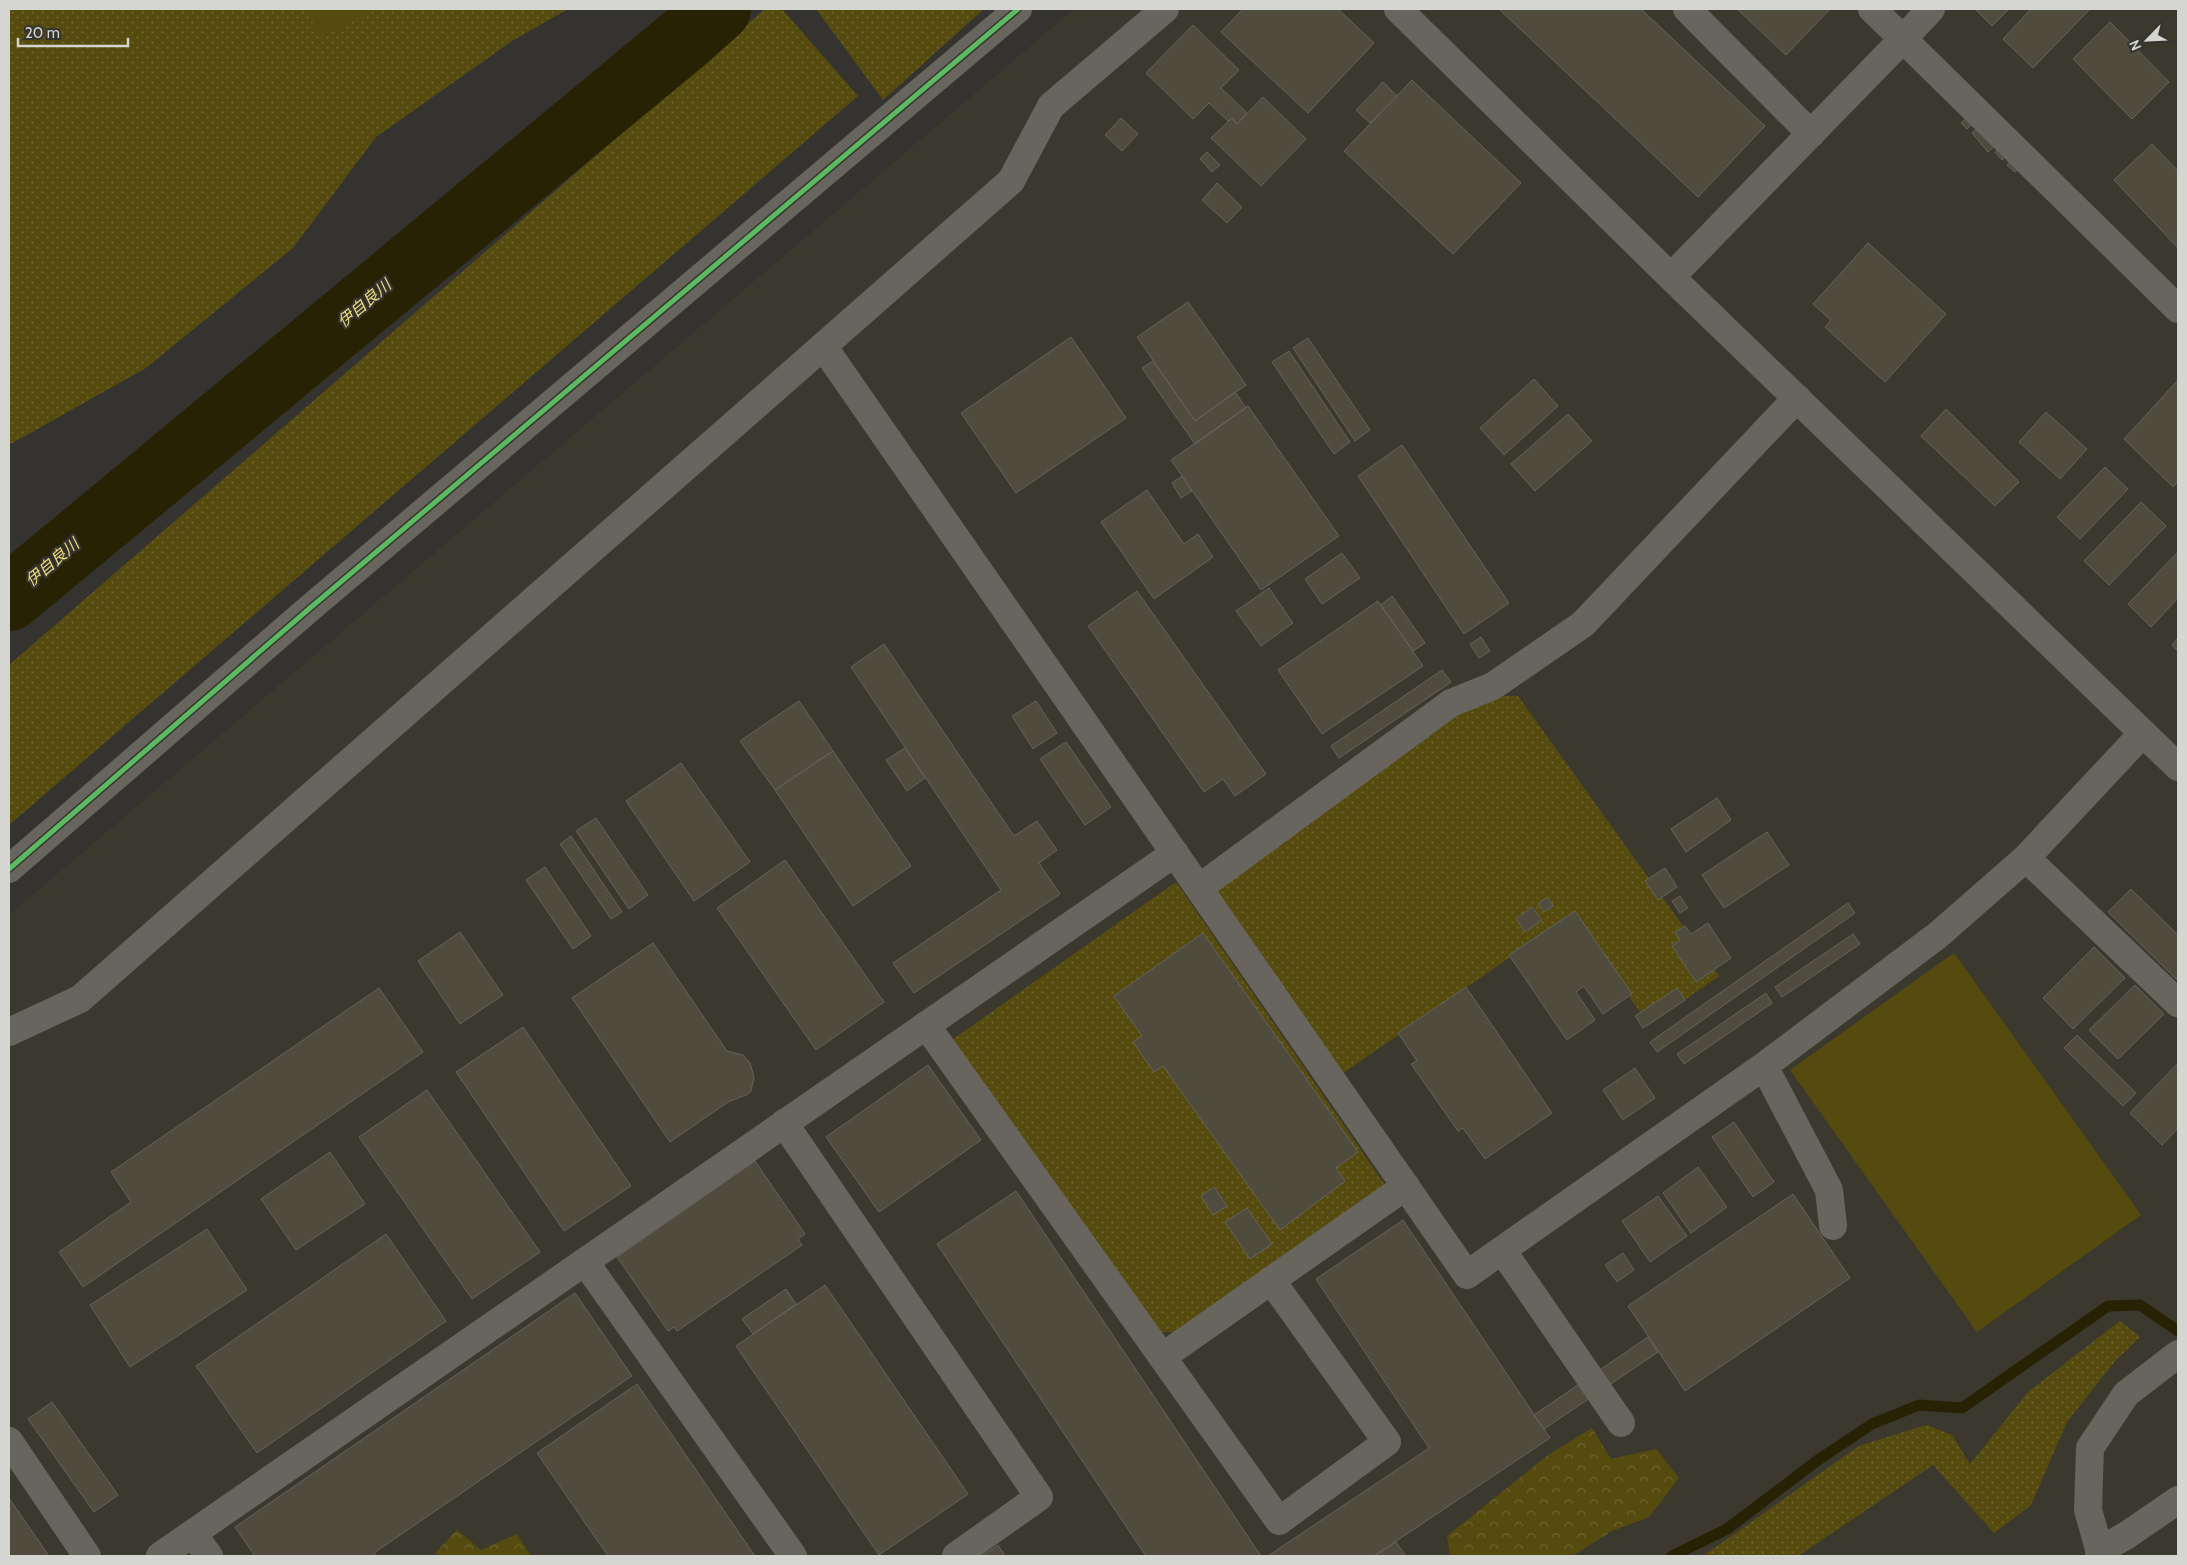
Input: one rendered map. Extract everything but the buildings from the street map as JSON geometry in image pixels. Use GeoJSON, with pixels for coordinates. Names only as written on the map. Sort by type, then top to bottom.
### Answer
{"type":"FeatureCollection","features":[{"type":"Feature","properties":{"kind":"street"},"geometry":{"type":"LineString","coordinates":[[9,869],[310,608],[1018,9]]}},
{"type":"Feature","properties":{"kind":"street"},"geometry":{"type":"LineString","coordinates":[[9,1032],[80,998],[1011,181],[1051,106],[1165,9]]}},
{"type":"Feature","properties":{"kind":"street"},"geometry":{"type":"LineString","coordinates":[[1398,9],[1671,277],[2178,767]]}},
{"type":"Feature","properties":{"kind":"street"},"geometry":{"type":"LineString","coordinates":[[1688,9],[1811,134]]}},
{"type":"Feature","properties":{"kind":"street"},"geometry":{"type":"LineString","coordinates":[[1872,9],[2178,309]]}},
{"type":"Feature","properties":{"kind":"street"},"geometry":{"type":"LineString","coordinates":[[1671,277],[1931,9]]}},
{"type":"Feature","properties":{"kind":"street"},"geometry":{"type":"LineString","coordinates":[[823,346],[1467,1275],[1764,1066],[1938,935],[2026,858],[2143,733]]}},
{"type":"Feature","properties":{"kind":"street"},"geometry":{"type":"LineString","coordinates":[[1199,888],[1451,703],[1493,686],[1583,624],[1797,398]]}},
{"type":"Feature","properties":{"kind":"street"},"geometry":{"type":"LineString","coordinates":[[160,1556],[1174,853]]}},
{"type":"Feature","properties":{"kind":"street"},"geometry":{"type":"LineString","coordinates":[[2026,858],[2178,1003]]}},
{"type":"Feature","properties":{"kind":"street"},"geometry":{"type":"LineString","coordinates":[[926,1025],[1279,1521],[1387,1442],[1271,1280]]}},
{"type":"Feature","properties":{"kind":"street"},"geometry":{"type":"LineString","coordinates":[[1764,1066],[1828,1190],[1832,1226]]}},
{"type":"Feature","properties":{"kind":"street"},"geometry":{"type":"LineString","coordinates":[[784,1123],[1039,1497],[956,1556]]}},
{"type":"Feature","properties":{"kind":"street"},"geometry":{"type":"LineString","coordinates":[[1162,1357],[1406,1186]]}},
{"type":"Feature","properties":{"kind":"street"},"geometry":{"type":"LineString","coordinates":[[1502,1250],[1621,1423]]}},
{"type":"Feature","properties":{"kind":"street"},"geometry":{"type":"LineString","coordinates":[[585,1262],[793,1556]]}},
{"type":"Feature","properties":{"kind":"street"},"geometry":{"type":"LineString","coordinates":[[2177,1355],[2126,1394],[2090,1448],[2088,1510],[2100,1554],[2178,1500]]}},
{"type":"Feature","properties":{"kind":"street"},"geometry":{"type":"LineString","coordinates":[[9,1441],[87,1556]]}},
{"type":"Feature","properties":{"kind":"street"},"geometry":{"type":"LineString","coordinates":[[193,1534],[209,1556]]}},
{"type":"Feature","properties":{"kind":"shaded area"},"geometry":{"type":"Polygon","coordinates":[[[1074,9],[2178,9],[2178,1556],[9,1556],[9,915],[1074,9]]]}},
{"type":"Feature","properties":{"kind":"green space"},"geometry":{"type":"Polygon","coordinates":[[[9,9],[568,9],[512,41],[376,137],[293,248],[146,368],[9,445],[9,9]]]}},
{"type":"Feature","properties":{"kind":"green space"},"geometry":{"type":"Polygon","coordinates":[[[305,9],[373,9],[321,38],[305,9]]]}},
{"type":"Feature","properties":{"kind":"green space"},"geometry":{"type":"Polygon","coordinates":[[[765,9],[782,9],[858,96],[9,825],[9,665],[765,9]]]}},
{"type":"Feature","properties":{"kind":"green space"},"geometry":{"type":"Polygon","coordinates":[[[816,9],[984,9],[883,100],[816,9]]]}},
{"type":"Feature","properties":{"kind":"green space"},"geometry":{"type":"Polygon","coordinates":[[[1484,696],[1518,696],[1719,976],[1649,1025],[1572,914],[1342,1074],[1215,889],[1484,696]]]}},
{"type":"Feature","properties":{"kind":"green space"},"geometry":{"type":"Polygon","coordinates":[[[1176,882],[1385,1185],[1175,1332],[1160,1332],[952,1040],[1176,882]]]}},
{"type":"Feature","properties":{"kind":"green space"},"geometry":{"type":"Polygon","coordinates":[[[1954,953],[2141,1215],[1977,1332],[1790,1070],[1954,953]]]}},
{"type":"Feature","properties":{"kind":"green space"},"geometry":{"type":"Polygon","coordinates":[[[2120,1321],[2140,1337],[2115,1361],[2067,1422],[2031,1505],[1994,1533],[1933,1465],[1798,1556],[1703,1556],[1859,1446],[1926,1425],[1952,1435],[1970,1464],[2029,1391],[2120,1321]]]}},
{"type":"Feature","properties":{"kind":"green space"},"geometry":{"type":"Polygon","coordinates":[[[1592,1428],[1611,1459],[1656,1449],[1679,1478],[1649,1517],[1612,1531],[1572,1556],[1450,1556],[1447,1536],[1548,1455],[1592,1428]]]}},
{"type":"Feature","properties":{"kind":"green space"},"geometry":{"type":"Polygon","coordinates":[[[457,1530],[481,1550],[517,1534],[531,1556],[437,1556],[435,1553],[457,1530]]]}},
{"type":"Feature","properties":{"kind":"waterway","name":"伊自良川"},"geometry":{"type":"LineString","coordinates":[[9,598],[682,41],[718,9]]}},
{"type":"Feature","properties":{"kind":"waterway"},"geometry":{"type":"LineString","coordinates":[[1672,1556],[1727,1529],[1818,1460],[1872,1424],[1919,1405],[1962,1408],[2108,1306],[2140,1305],[2178,1331]]}},
{"type":"Feature","properties":{"kind":"cycle path"},"geometry":{"type":"LineString","coordinates":[[9,869],[310,608],[1018,9]]}}]}
